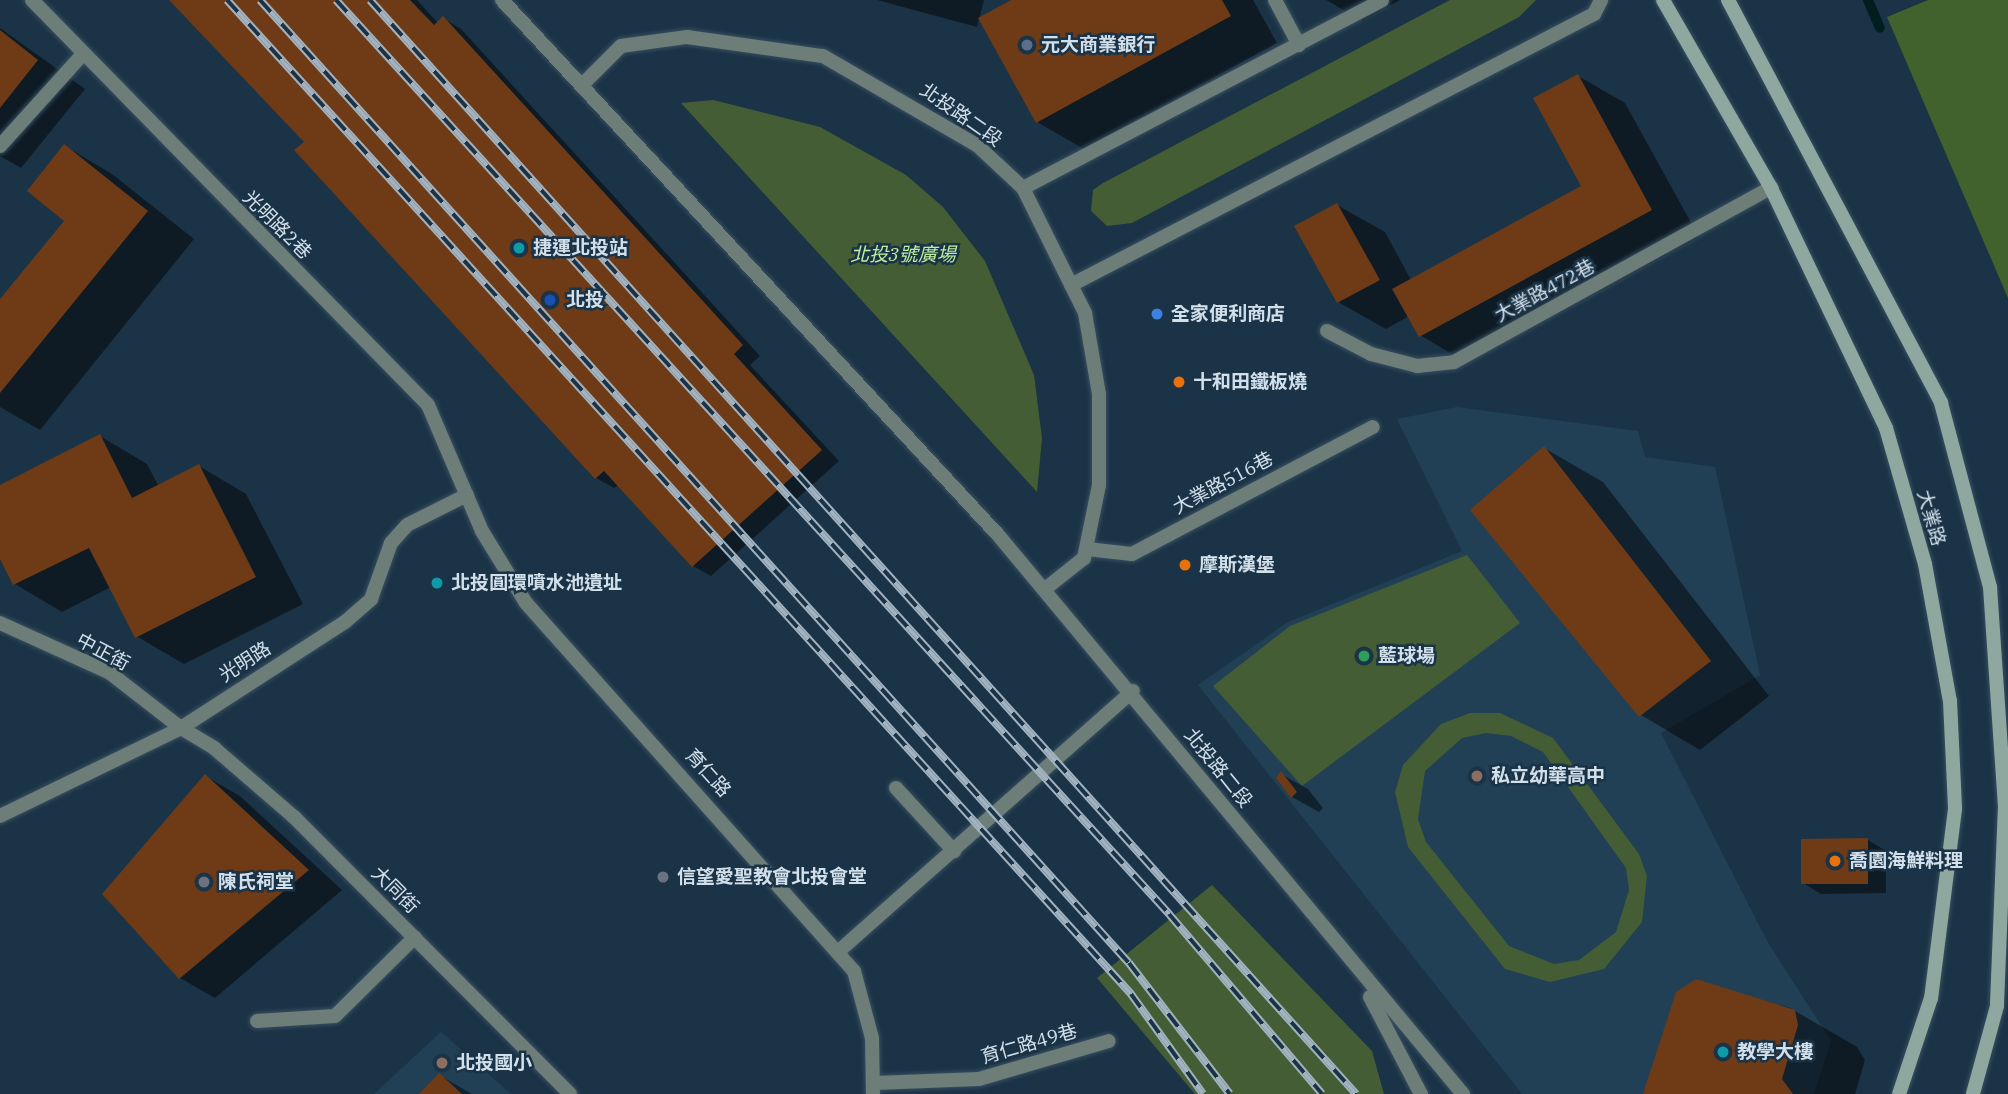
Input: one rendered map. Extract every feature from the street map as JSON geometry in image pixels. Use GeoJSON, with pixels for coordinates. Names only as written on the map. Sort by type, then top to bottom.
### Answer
{"type":"FeatureCollection","features":[{"type":"Feature","properties":{"kind":"main road","name":"大業路"},"geometry":{"type":"LineString","coordinates":[[1663,0],[1771,188],[1886,428],[1925,564],[1950,701],[1955,809],[1933,984],[1899,1094]]}},
{"type":"Feature","properties":{"kind":"main road","name":"大業路"},"geometry":{"type":"LineString","coordinates":[[1728,0],[1941,403],[1990,587],[2005,805],[2002,1005],[1973,1094]]}},
{"type":"Feature","properties":{"kind":"street","name":"光明路2巷"},"geometry":{"type":"LineString","coordinates":[[32,0],[82,55],[428,405],[467,495]]}},
{"type":"Feature","properties":{"kind":"street","name":"北投路二段"},"geometry":{"type":"LineString","coordinates":[[502,0],[584,83],[1045,589],[1133,691],[1358,974]]}},
{"type":"Feature","properties":{"kind":"street"},"geometry":{"type":"LineString","coordinates":[[1275,0],[1299,45]]}},
{"type":"Feature","properties":{"kind":"street"},"geometry":{"type":"LineString","coordinates":[[1023,188],[1382,0]]}},
{"type":"Feature","properties":{"kind":"street"},"geometry":{"type":"LineString","coordinates":[[1071,285],[1594,14],[1601,0]]}},
{"type":"Feature","properties":{"kind":"street","name":"北投路二段"},"geometry":{"type":"LineString","coordinates":[[584,83],[621,46],[687,37],[822,56],[978,145],[1023,188],[1085,313],[1099,394],[1099,485],[1087,549]]}},
{"type":"Feature","properties":{"kind":"street"},"geometry":{"type":"LineString","coordinates":[[0,146],[82,55]]}},
{"type":"Feature","properties":{"kind":"street","name":"大業路472巷"},"geometry":{"type":"LineString","coordinates":[[1326,331],[1371,354],[1418,366],[1454,362],[1771,188]]}},
{"type":"Feature","properties":{"kind":"street","name":"大業路516巷"},"geometry":{"type":"LineString","coordinates":[[1087,549],[1132,554],[1373,427]]}},
{"type":"Feature","properties":{"kind":"street","name":"光明路"},"geometry":{"type":"LineString","coordinates":[[0,816],[181,728],[345,622],[371,599],[391,542],[407,525],[467,495]]}},
{"type":"Feature","properties":{"kind":"street","name":"育仁路"},"geometry":{"type":"LineString","coordinates":[[467,495],[526,603],[840,950],[864,991],[874,1088]]}},
{"type":"Feature","properties":{"kind":"street"},"geometry":{"type":"LineString","coordinates":[[1045,589],[1087,549]]}},
{"type":"Feature","properties":{"kind":"street","name":"中正街"},"geometry":{"type":"LineString","coordinates":[[0,623],[110,673],[181,728]]}},
{"type":"Feature","properties":{"kind":"street"},"geometry":{"type":"LineString","coordinates":[[840,950],[1133,691]]}},
{"type":"Feature","properties":{"kind":"street","name":"大同街"},"geometry":{"type":"LineString","coordinates":[[181,728],[214,748],[294,817],[570,1094]]}},
{"type":"Feature","properties":{"kind":"street"},"geometry":{"type":"LineString","coordinates":[[896,788],[954,851]]}},
{"type":"Feature","properties":{"kind":"street"},"geometry":{"type":"LineString","coordinates":[[257,1021],[335,1016],[415,937]]}},
{"type":"Feature","properties":{"kind":"street"},"geometry":{"type":"LineString","coordinates":[[1358,974],[1421,1094]]}},
{"type":"Feature","properties":{"kind":"street"},"geometry":{"type":"LineString","coordinates":[[1358,974],[1463,1094]]}},
{"type":"Feature","properties":{"kind":"street","name":"育仁路49巷"},"geometry":{"type":"LineString","coordinates":[[874,1088],[979,1079],[1109,1041]]}},
{"type":"Feature","properties":{"kind":"shaded area","name":"私立幼華高中"},"geometry":{"type":"Polygon","coordinates":[[[1457,407],[1638,431],[1645,457],[1715,467],[1760,675],[1661,733],[1767,941],[1831,1041],[1814,1094],[1522,1094],[1198,685],[1288,622],[1462,551],[1397,419],[1457,407]]]}},
{"type":"Feature","properties":{"kind":"shaded area","name":"北投國小"},"geometry":{"type":"Polygon","coordinates":[[[441,1032],[511,1094],[374,1094],[441,1032]]]}},
{"type":"Feature","properties":{"kind":"green space"},"geometry":{"type":"Polygon","coordinates":[[[1450,0],[1536,0],[1519,17],[1132,223],[1107,226],[1091,211],[1093,190],[1103,183],[1450,0]]]}},
{"type":"Feature","properties":{"kind":"green space"},"geometry":{"type":"Polygon","coordinates":[[[1928,0],[2008,0],[2008,298],[1887,17],[1928,0]]]}},
{"type":"Feature","properties":{"kind":"green space","name":"北投3號廣場"},"geometry":{"type":"Polygon","coordinates":[[[713,100],[820,127],[906,175],[943,207],[985,261],[1034,375],[1042,438],[1037,492],[681,103],[713,100]]]}},
{"type":"Feature","properties":{"kind":"green space","name":"藍球場"},"geometry":{"type":"Polygon","coordinates":[[[1467,555],[1520,623],[1302,786],[1213,686],[1290,626],[1467,555]]]}},
{"type":"Feature","properties":{"kind":"green space"},"geometry":{"type":"Polygon","coordinates":[[[1470,713],[1500,713],[1553,738],[1639,854],[1647,876],[1642,922],[1604,969],[1550,982],[1505,969],[1408,847],[1395,792],[1403,765],[1441,724],[1470,713]],[[1486,733],[1462,738],[1425,771],[1418,819],[1426,842],[1509,946],[1554,964],[1579,960],[1616,932],[1629,890],[1626,868],[1543,752],[1511,736],[1486,733]]]}},
{"type":"Feature","properties":{"kind":"green space"},"geometry":{"type":"Polygon","coordinates":[[[1212,885],[1372,1051],[1384,1094],[1195,1094],[1097,978],[1212,885]]]}},
{"type":"Feature","properties":{"kind":"building","name":"捷運北投站"},"geometry":{"type":"Polygon","coordinates":[[[169,0],[410,0],[434,25],[443,16],[743,345],[734,354],[822,450],[692,567],[604,471],[595,479],[294,150],[304,142],[169,0]]]}},
{"type":"Feature","properties":{"kind":"building"},"geometry":{"type":"Polygon","coordinates":[[[1011,0],[1222,0],[1231,16],[1036,123],[978,18],[1011,0]]]}},
{"type":"Feature","properties":{"kind":"building"},"geometry":{"type":"Polygon","coordinates":[[[0,30],[38,60],[0,108],[0,30]]]}},
{"type":"Feature","properties":{"kind":"building"},"geometry":{"type":"Polygon","coordinates":[[[1578,74],[1652,210],[1419,337],[1392,289],[1581,186],[1533,98],[1578,74]]]}},
{"type":"Feature","properties":{"kind":"building"},"geometry":{"type":"Polygon","coordinates":[[[64,144],[148,211],[0,393],[0,299],[64,221],[27,191],[64,144]]]}},
{"type":"Feature","properties":{"kind":"building"},"geometry":{"type":"Polygon","coordinates":[[[1337,203],[1380,280],[1337,303],[1294,226],[1337,203]]]}},
{"type":"Feature","properties":{"kind":"building"},"geometry":{"type":"Polygon","coordinates":[[[100,434],[132,498],[199,464],[256,577],[135,638],[89,548],[13,585],[0,559],[0,485],[100,434]]]}},
{"type":"Feature","properties":{"kind":"building"},"geometry":{"type":"Polygon","coordinates":[[[1544,446],[1711,661],[1639,717],[1470,510],[1544,446]]]}},
{"type":"Feature","properties":{"kind":"building"},"geometry":{"type":"Polygon","coordinates":[[[1281,771],[1297,792],[1291,798],[1276,778],[1281,771]]]}},
{"type":"Feature","properties":{"kind":"building","name":"陳氏祠堂"},"geometry":{"type":"Polygon","coordinates":[[[205,774],[309,870],[179,979],[102,894],[205,774]]]}},
{"type":"Feature","properties":{"kind":"building","name":"喬園海鮮料理"},"geometry":{"type":"Polygon","coordinates":[[[1868,838],[1868,884],[1801,884],[1801,839],[1868,838]]]}},
{"type":"Feature","properties":{"kind":"building","name":"教學大樓"},"geometry":{"type":"Polygon","coordinates":[[[1696,979],[1795,1010],[1798,1025],[1782,1079],[1793,1094],[1643,1094],[1676,992],[1696,979]]]}},
{"type":"Feature","properties":{"kind":"building"},"geometry":{"type":"Polygon","coordinates":[[[439,1073],[462,1094],[419,1094],[439,1073]]]}},
{"type":"Feature","properties":{"kind":"waterway"},"geometry":{"type":"LineString","coordinates":[[1868,0],[1880,28]]}},
{"type":"Feature","properties":{"kind":"railway"},"geometry":{"type":"LineString","coordinates":[[227,0],[1131,994],[1203,1094]]}},
{"type":"Feature","properties":{"kind":"railway"},"geometry":{"type":"LineString","coordinates":[[260,0],[1129,963],[1230,1094]]}},
{"type":"Feature","properties":{"kind":"railway"},"geometry":{"type":"LineString","coordinates":[[336,0],[1169,914],[1322,1094]]}},
{"type":"Feature","properties":{"kind":"railway"},"geometry":{"type":"LineString","coordinates":[[370,0],[1356,1094]]}},
{"type":"Feature","properties":{"kind":"place","name":"元大商業銀行"},"geometry":{"type":"Point","coordinates":[1027,45]}},
{"type":"Feature","properties":{"kind":"place","name":"捷運北投站"},"geometry":{"type":"Point","coordinates":[519,248]}},
{"type":"Feature","properties":{"kind":"place","name":"北投"},"geometry":{"type":"Point","coordinates":[550,300]}},
{"type":"Feature","properties":{"kind":"place","name":"全家便利商店"},"geometry":{"type":"Point","coordinates":[1157,314]}},
{"type":"Feature","properties":{"kind":"place","name":"十和田鐵板燒"},"geometry":{"type":"Point","coordinates":[1179,382]}},
{"type":"Feature","properties":{"kind":"place","name":"摩斯漢堡"},"geometry":{"type":"Point","coordinates":[1185,565]}},
{"type":"Feature","properties":{"kind":"place","name":"北投圓環噴水池遺址"},"geometry":{"type":"Point","coordinates":[437,583]}},
{"type":"Feature","properties":{"kind":"place","name":"藍球場"},"geometry":{"type":"Point","coordinates":[1364,656]}},
{"type":"Feature","properties":{"kind":"place","name":"私立幼華高中"},"geometry":{"type":"Point","coordinates":[1477,776]}},
{"type":"Feature","properties":{"kind":"place","name":"喬園海鮮料理"},"geometry":{"type":"Point","coordinates":[1835,861]}},
{"type":"Feature","properties":{"kind":"place","name":"信望愛聖教會北投會堂"},"geometry":{"type":"Point","coordinates":[663,877]}},
{"type":"Feature","properties":{"kind":"place","name":"陳氏祠堂"},"geometry":{"type":"Point","coordinates":[204,882]}},
{"type":"Feature","properties":{"kind":"place","name":"教學大樓"},"geometry":{"type":"Point","coordinates":[1723,1052]}},
{"type":"Feature","properties":{"kind":"place","name":"北投國小"},"geometry":{"type":"Point","coordinates":[442,1063]}}]}
